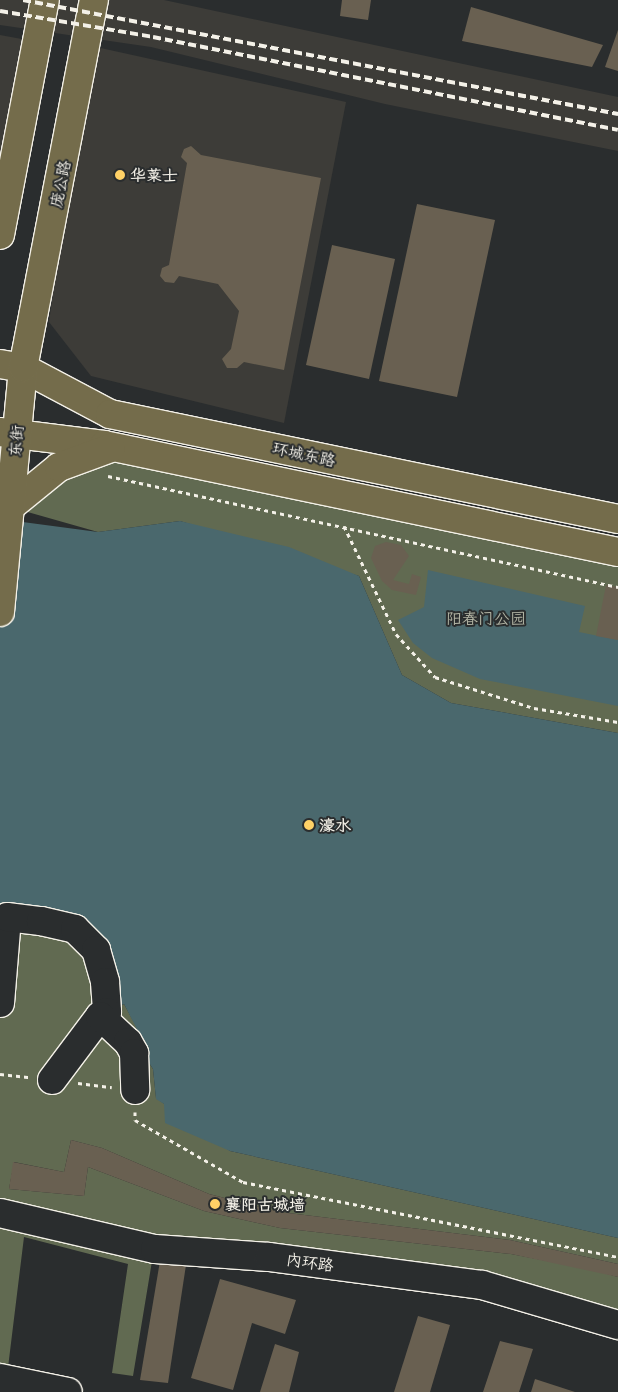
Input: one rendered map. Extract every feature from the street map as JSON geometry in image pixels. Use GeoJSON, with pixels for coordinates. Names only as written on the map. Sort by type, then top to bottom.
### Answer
{"type":"FeatureCollection","features":[{"type":"Feature","properties":{"kind":"main road"},"geometry":{"type":"LineString","coordinates":[[0,235],[45,0]]}},
{"type":"Feature","properties":{"kind":"main road","name":"庞公路"},"geometry":{"type":"LineString","coordinates":[[12,366],[94,0]]}},
{"type":"Feature","properties":{"kind":"main road","name":"东街"},"geometry":{"type":"LineString","coordinates":[[0,612],[10,510],[8,433],[12,366]]}},
{"type":"Feature","properties":{"kind":"main road","name":"环城东路"},"geometry":{"type":"LineString","coordinates":[[12,366],[110,414],[618,518]]}},
{"type":"Feature","properties":{"kind":"main road","name":"环城东路"},"geometry":{"type":"LineString","coordinates":[[8,433],[114,447],[618,552]]}},
{"type":"Feature","properties":{"kind":"main road"},"geometry":{"type":"LineString","coordinates":[[10,510],[59,467],[114,447]]}},
{"type":"Feature","properties":{"kind":"street"},"geometry":{"type":"LineString","coordinates":[[0,1003],[7,917],[41,921],[75,929],[96,950],[105,982],[107,1012],[100,1016],[52,1080]]}},
{"type":"Feature","properties":{"kind":"street"},"geometry":{"type":"LineString","coordinates":[[100,1016],[128,1042],[134,1053],[136,1090]]}},
{"type":"Feature","properties":{"kind":"street","name":"内环路"},"geometry":{"type":"LineString","coordinates":[[0,1212],[154,1249],[269,1256],[482,1285],[618,1325]]}},
{"type":"Feature","properties":{"kind":"street"},"geometry":{"type":"LineString","coordinates":[[0,1378],[68,1392]]}},
{"type":"Feature","properties":{"kind":"path"},"geometry":{"type":"LineString","coordinates":[[98,474],[618,587]]}},
{"type":"Feature","properties":{"kind":"path"},"geometry":{"type":"LineString","coordinates":[[344,526],[396,634],[435,677],[534,708],[618,722]]}},
{"type":"Feature","properties":{"kind":"path"},"geometry":{"type":"LineString","coordinates":[[0,1074],[136,1090],[135,1120],[243,1182],[618,1257]]}},
{"type":"Feature","properties":{"kind":"shaded area"},"geometry":{"type":"Polygon","coordinates":[[[0,0],[164,0],[618,97],[618,151],[385,104],[151,47],[0,25],[0,0]]]}},
{"type":"Feature","properties":{"kind":"shaded area"},"geometry":{"type":"Polygon","coordinates":[[[0,35],[27,40],[0,186],[0,35]]]}},
{"type":"Feature","properties":{"kind":"shaded area"},"geometry":{"type":"Polygon","coordinates":[[[87,45],[346,102],[284,423],[91,376],[49,322],[87,45]]]}},
{"type":"Feature","properties":{"kind":"green space","name":"阳春门公园"},"geometry":{"type":"Polygon","coordinates":[[[114,447],[618,552],[618,733],[451,703],[402,675],[359,576],[180,521],[98,532],[10,507],[114,447]]]}},
{"type":"Feature","properties":{"kind":"green space"},"geometry":{"type":"Polygon","coordinates":[[[0,916],[75,929],[108,1012],[124,1004],[142,1037],[136,1043],[153,1069],[156,1098],[230,1151],[618,1238],[618,1264],[510,1240],[280,1212],[209,1194],[102,1148],[71,1140],[64,1172],[14,1162],[9,1189],[84,1196],[88,1167],[204,1211],[280,1228],[511,1254],[593,1270],[618,1277],[618,1325],[482,1285],[154,1249],[133,1376],[112,1373],[128,1264],[24,1237],[5,1392],[0,1392],[0,916]]]}},
{"type":"Feature","properties":{"kind":"water","name":"濠水"},"geometry":{"type":"Polygon","coordinates":[[[0,519],[98,532],[180,521],[289,547],[359,576],[402,675],[451,703],[618,733],[618,1238],[230,1151],[165,1123],[164,1104],[156,1099],[153,1069],[136,1043],[141,1037],[124,1004],[107,1012],[96,950],[0,916],[0,519]]]}},
{"type":"Feature","properties":{"kind":"water"},"geometry":{"type":"Polygon","coordinates":[[[428,570],[585,606],[579,632],[618,640],[618,706],[480,679],[432,658],[413,643],[398,620],[424,607],[428,570]]]}},
{"type":"Feature","properties":{"kind":"building"},"geometry":{"type":"Polygon","coordinates":[[[342,0],[371,0],[368,20],[340,16],[342,0]]]}},
{"type":"Feature","properties":{"kind":"building"},"geometry":{"type":"Polygon","coordinates":[[[471,7],[603,45],[592,67],[462,41],[471,7]]]}},
{"type":"Feature","properties":{"kind":"building"},"geometry":{"type":"Polygon","coordinates":[[[618,30],[618,71],[605,67],[618,30]]]}},
{"type":"Feature","properties":{"kind":"building"},"geometry":{"type":"Polygon","coordinates":[[[191,146],[201,155],[321,178],[284,370],[244,362],[237,368],[227,368],[222,359],[231,349],[239,311],[218,284],[179,276],[174,283],[165,282],[160,276],[162,268],[169,265],[187,163],[181,157],[184,149],[191,146]]]}},
{"type":"Feature","properties":{"kind":"building"},"geometry":{"type":"Polygon","coordinates":[[[417,204],[495,220],[457,397],[379,381],[417,204]]]}},
{"type":"Feature","properties":{"kind":"building"},"geometry":{"type":"Polygon","coordinates":[[[332,245],[395,259],[369,379],[306,365],[332,245]]]}},
{"type":"Feature","properties":{"kind":"building"},"geometry":{"type":"Polygon","coordinates":[[[386,542],[401,545],[409,556],[393,580],[409,584],[412,574],[421,577],[416,595],[392,590],[382,581],[371,558],[375,546],[386,542]]]}},
{"type":"Feature","properties":{"kind":"building"},"geometry":{"type":"Polygon","coordinates":[[[606,585],[618,587],[618,640],[596,636],[606,585]]]}},
{"type":"Feature","properties":{"kind":"building","name":"襄阳古城墙"},"geometry":{"type":"Polygon","coordinates":[[[71,1140],[102,1148],[209,1194],[280,1212],[510,1240],[618,1264],[618,1277],[511,1254],[280,1228],[204,1211],[88,1167],[84,1196],[9,1189],[13,1162],[64,1172],[71,1140]]]}},
{"type":"Feature","properties":{"kind":"building"},"geometry":{"type":"Polygon","coordinates":[[[160,1261],[186,1265],[168,1383],[140,1380],[160,1261]]]}},
{"type":"Feature","properties":{"kind":"building"},"geometry":{"type":"Polygon","coordinates":[[[220,1279],[296,1300],[285,1334],[252,1323],[233,1390],[191,1378],[220,1279]]]}},
{"type":"Feature","properties":{"kind":"building"},"geometry":{"type":"Polygon","coordinates":[[[418,1316],[450,1325],[430,1392],[394,1392],[418,1316]]]}},
{"type":"Feature","properties":{"kind":"building"},"geometry":{"type":"Polygon","coordinates":[[[500,1341],[533,1349],[519,1392],[483,1392],[500,1341]]]}},
{"type":"Feature","properties":{"kind":"building"},"geometry":{"type":"Polygon","coordinates":[[[275,1344],[299,1352],[289,1392],[260,1392],[275,1344]]]}},
{"type":"Feature","properties":{"kind":"building"},"geometry":{"type":"Polygon","coordinates":[[[535,1379],[575,1392],[531,1392],[535,1379]]]}},
{"type":"Feature","properties":{"kind":"railway"},"geometry":{"type":"LineString","coordinates":[[23,0],[618,114]]}},
{"type":"Feature","properties":{"kind":"railway"},"geometry":{"type":"LineString","coordinates":[[0,11],[153,37],[618,130]]}},
{"type":"Feature","properties":{"kind":"place","name":"华莱士"},"geometry":{"type":"Point","coordinates":[120,175]}},
{"type":"Feature","properties":{"kind":"place","name":"濠水"},"geometry":{"type":"Point","coordinates":[309,825]}},
{"type":"Feature","properties":{"kind":"place","name":"襄阳古城墙"},"geometry":{"type":"Point","coordinates":[215,1204]}}]}
